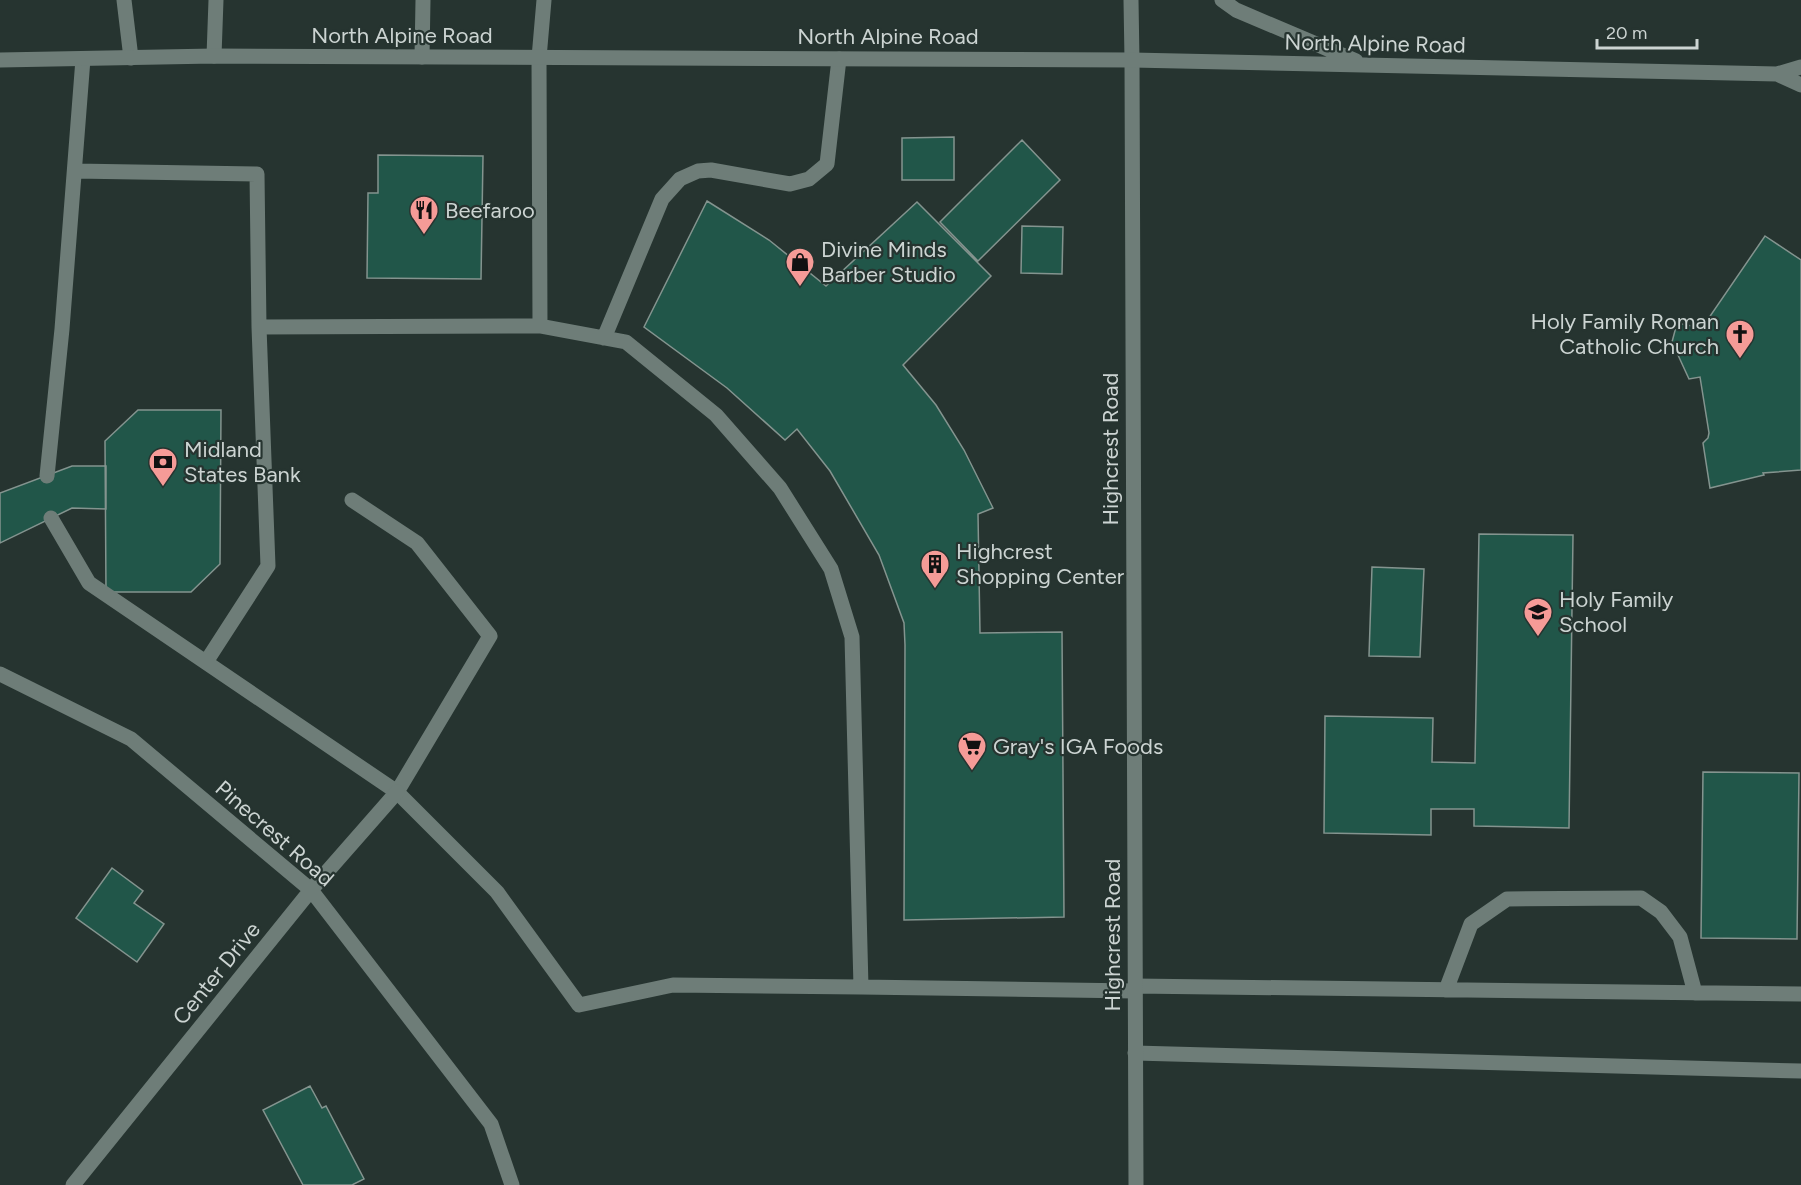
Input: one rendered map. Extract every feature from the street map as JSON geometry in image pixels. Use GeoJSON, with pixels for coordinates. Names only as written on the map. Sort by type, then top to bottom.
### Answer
{"type":"FeatureCollection","features":[{"type":"Feature","properties":{"kind":"street"},"geometry":{"type":"LineString","coordinates":[[123,0],[130,58]]}},
{"type":"Feature","properties":{"kind":"street"},"geometry":{"type":"LineString","coordinates":[[214,56],[216,0]]}},
{"type":"Feature","properties":{"kind":"street"},"geometry":{"type":"LineString","coordinates":[[423,0],[423,57]]}},
{"type":"Feature","properties":{"kind":"street"},"geometry":{"type":"LineString","coordinates":[[540,326],[539,58],[544,0]]}},
{"type":"Feature","properties":{"kind":"street","name":"Highcrest Road"},"geometry":{"type":"LineString","coordinates":[[1131,0],[1136,1185]]}},
{"type":"Feature","properties":{"kind":"street"},"geometry":{"type":"LineString","coordinates":[[1222,0],[1236,10],[1364,65]]}},
{"type":"Feature","properties":{"kind":"street","name":"North Alpine Road"},"geometry":{"type":"LineString","coordinates":[[0,60],[214,56],[1132,60],[1777,74],[1801,67]]}},
{"type":"Feature","properties":{"kind":"street"},"geometry":{"type":"LineString","coordinates":[[47,476],[62,328],[83,59]]}},
{"type":"Feature","properties":{"kind":"street"},"geometry":{"type":"LineString","coordinates":[[604,338],[662,199],[680,179],[698,171],[711,170],[790,184],[810,179],[827,164],[839,59]]}},
{"type":"Feature","properties":{"kind":"street","name":"North Alpine Road"},"geometry":{"type":"LineString","coordinates":[[1777,74],[1801,85]]}},
{"type":"Feature","properties":{"kind":"street"},"geometry":{"type":"LineString","coordinates":[[75,171],[257,174],[268,566],[206,662]]}},
{"type":"Feature","properties":{"kind":"street"},"geometry":{"type":"LineString","coordinates":[[260,327],[540,326],[626,342],[716,415],[780,488],[831,569],[852,637],[861,987]]}},
{"type":"Feature","properties":{"kind":"street","name":"Center Drive"},"geometry":{"type":"LineString","coordinates":[[73,1185],[311,890],[397,792],[490,636],[417,543],[352,500]]}},
{"type":"Feature","properties":{"kind":"street"},"geometry":{"type":"LineString","coordinates":[[51,518],[89,583],[397,792],[497,892],[579,1005],[673,985],[1801,994]]}},
{"type":"Feature","properties":{"kind":"street","name":"Pinecrest Road"},"geometry":{"type":"LineString","coordinates":[[0,674],[131,739],[311,890],[491,1124],[512,1185]]}},
{"type":"Feature","properties":{"kind":"street"},"geometry":{"type":"LineString","coordinates":[[1446,990],[1471,924],[1507,899],[1641,898],[1661,912],[1680,937],[1695,993]]}},
{"type":"Feature","properties":{"kind":"street"},"geometry":{"type":"LineString","coordinates":[[1135,1053],[1801,1071]]}},
{"type":"Feature","properties":{"kind":"building"},"geometry":{"type":"Polygon","coordinates":[[[954,137],[954,180],[902,180],[902,138],[954,137]]]}},
{"type":"Feature","properties":{"kind":"building"},"geometry":{"type":"Polygon","coordinates":[[[1022,140],[1060,180],[978,261],[940,222],[1022,140]]]}},
{"type":"Feature","properties":{"kind":"building","name":"Beefaroo"},"geometry":{"type":"Polygon","coordinates":[[[378,155],[483,156],[481,279],[367,278],[368,193],[378,193],[378,155]]]}},
{"type":"Feature","properties":{"kind":"building","name":"Highcrest Shopping Center"},"geometry":{"type":"Polygon","coordinates":[[[707,201],[769,240],[826,286],[917,202],[991,276],[903,365],[936,405],[964,450],[993,508],[978,514],[980,633],[1062,632],[1064,917],[904,920],[904,623],[879,555],[830,471],[797,429],[785,440],[727,388],[644,327],[707,201]]]}},
{"type":"Feature","properties":{"kind":"building"},"geometry":{"type":"Polygon","coordinates":[[[1022,226],[1063,227],[1062,274],[1021,273],[1022,226]]]}},
{"type":"Feature","properties":{"kind":"building","name":"Holy Family Roman Catholic Church"},"geometry":{"type":"Polygon","coordinates":[[[1765,236],[1801,260],[1801,470],[1763,473],[1764,475],[1710,488],[1703,443],[1709,433],[1700,377],[1689,379],[1672,342],[1677,323],[1702,328],[1765,236]]]}},
{"type":"Feature","properties":{"kind":"building","name":"Midland States Bank"},"geometry":{"type":"Polygon","coordinates":[[[138,410],[221,410],[220,564],[191,592],[106,592],[105,441],[138,410]]]}},
{"type":"Feature","properties":{"kind":"building"},"geometry":{"type":"Polygon","coordinates":[[[72,466],[106,466],[106,509],[72,508],[0,543],[0,493],[72,466]]]}},
{"type":"Feature","properties":{"kind":"building"},"geometry":{"type":"Polygon","coordinates":[[[1479,534],[1573,535],[1569,828],[1474,826],[1474,809],[1431,809],[1431,835],[1324,833],[1325,716],[1433,718],[1432,762],[1475,763],[1479,534]]]}},
{"type":"Feature","properties":{"kind":"building"},"geometry":{"type":"Polygon","coordinates":[[[1372,567],[1424,569],[1420,657],[1369,656],[1372,567]]]}},
{"type":"Feature","properties":{"kind":"building"},"geometry":{"type":"Polygon","coordinates":[[[1703,772],[1799,773],[1797,939],[1701,938],[1703,772]]]}},
{"type":"Feature","properties":{"kind":"building"},"geometry":{"type":"Polygon","coordinates":[[[112,868],[143,891],[134,903],[164,924],[137,962],[76,918],[112,868]]]}},
{"type":"Feature","properties":{"kind":"building"},"geometry":{"type":"Polygon","coordinates":[[[310,1086],[322,1108],[326,1106],[364,1179],[352,1185],[303,1185],[263,1110],[310,1086]]]}},
{"type":"Feature","properties":{"kind":"place","name":"Beefaroo"},"geometry":{"type":"Point","coordinates":[424,236]}},
{"type":"Feature","properties":{"kind":"place","name":"Divine Minds Barber Studio"},"geometry":{"type":"Point","coordinates":[800,288]}},
{"type":"Feature","properties":{"kind":"place","name":"Holy Family Roman Catholic Church"},"geometry":{"type":"Point","coordinates":[1740,360]}},
{"type":"Feature","properties":{"kind":"place","name":"Midland States Bank"},"geometry":{"type":"Point","coordinates":[163,488]}},
{"type":"Feature","properties":{"kind":"place","name":"Highcrest Shopping Center"},"geometry":{"type":"Point","coordinates":[935,590]}},
{"type":"Feature","properties":{"kind":"place","name":"Holy Family School"},"geometry":{"type":"Point","coordinates":[1538,638]}},
{"type":"Feature","properties":{"kind":"place","name":"Gray's IGA Foods"},"geometry":{"type":"Point","coordinates":[972,772]}}]}
